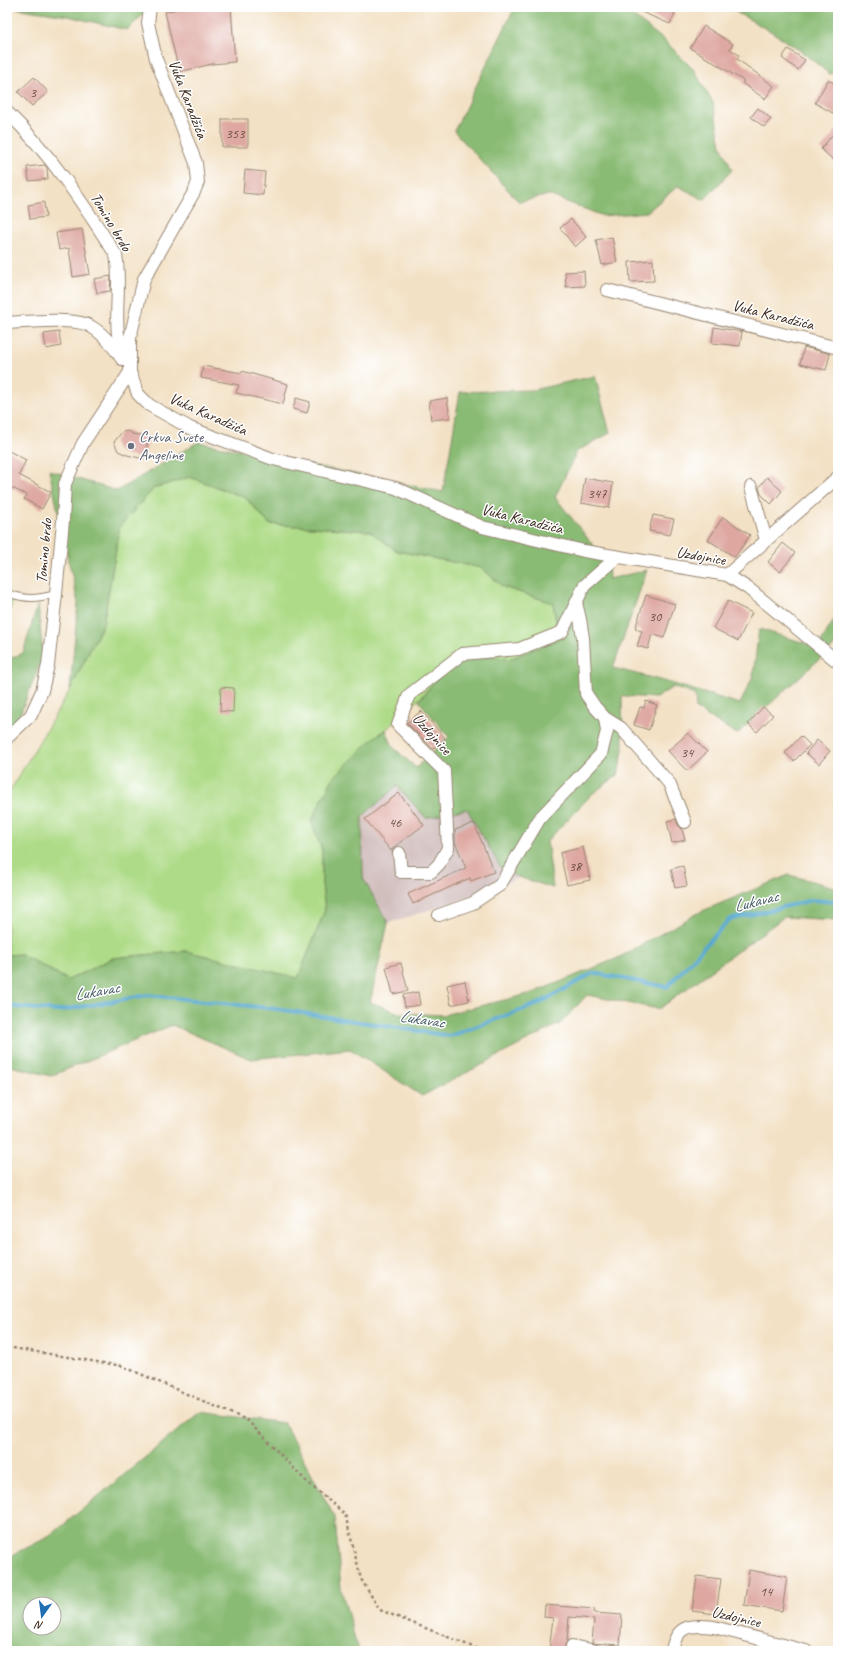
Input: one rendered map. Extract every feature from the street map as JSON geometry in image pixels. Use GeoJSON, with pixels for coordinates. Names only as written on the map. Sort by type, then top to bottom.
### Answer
{"type":"FeatureCollection","features":[{"type":"Feature","properties":{"kind":"street","name":"Vuka Karadžića"},"geometry":{"type":"LineString","coordinates":[[150,7],[148,23],[156,59],[196,163],[198,182],[194,192],[144,279],[130,338],[130,372],[138,394],[150,405],[190,428],[266,457],[396,488],[482,527],[617,557]]}},
{"type":"Feature","properties":{"kind":"street","name":"Tomino brdo"},"geometry":{"type":"LineString","coordinates":[[7,112],[24,128],[69,186],[116,255],[119,268],[117,289],[118,335],[130,372],[83,443],[65,484],[56,594],[48,665],[42,692],[31,715],[7,738]]}},
{"type":"Feature","properties":{"kind":"street","name":"Vuka Karadžića"},"geometry":{"type":"LineString","coordinates":[[607,290],[838,348]]}},
{"type":"Feature","properties":{"kind":"street"},"geometry":{"type":"LineString","coordinates":[[7,323],[67,321],[89,326],[111,342],[130,372]]}},
{"type":"Feature","properties":{"kind":"street"},"geometry":{"type":"LineString","coordinates":[[727,575],[838,477]]}},
{"type":"Feature","properties":{"kind":"street"},"geometry":{"type":"LineString","coordinates":[[750,487],[766,540]]}},
{"type":"Feature","properties":{"kind":"street","name":"Uzdojnice"},"geometry":{"type":"LineString","coordinates":[[399,853],[401,872],[431,872],[439,864],[448,848],[444,771],[398,725],[409,695],[462,654],[519,649],[562,632],[584,586],[617,557],[727,575],[749,589],[838,662]]}},
{"type":"Feature","properties":{"kind":"street"},"geometry":{"type":"LineString","coordinates":[[576,603],[583,638],[586,694],[605,718],[621,728],[669,783],[685,822]]}},
{"type":"Feature","properties":{"kind":"street"},"geometry":{"type":"LineString","coordinates":[[439,915],[472,903],[500,885],[540,818],[601,754],[607,731],[605,718]]}},
{"type":"Feature","properties":{"kind":"street","name":"Uzdojnice"},"geometry":{"type":"LineString","coordinates":[[672,1651],[673,1642],[679,1633],[688,1626],[701,1625],[806,1651]]}},
{"type":"Feature","properties":{"kind":"street"},"geometry":{"type":"LineString","coordinates":[[572,1646],[596,1651]]}},
{"type":"Feature","properties":{"kind":"lane"},"geometry":{"type":"LineString","coordinates":[[7,593],[26,599],[37,599],[56,594]]}},
{"type":"Feature","properties":{"kind":"path"},"geometry":{"type":"LineString","coordinates":[[7,1347],[122,1366],[247,1420],[307,1482],[345,1514],[361,1579],[380,1610],[480,1651]]}},
{"type":"Feature","properties":{"kind":"shaded area"},"geometry":{"type":"Polygon","coordinates":[[[397,786],[426,818],[467,809],[503,872],[519,878],[461,900],[388,923],[363,878],[362,816],[397,786]]]}},
{"type":"Feature","properties":{"kind":"green space"},"geometry":{"type":"Polygon","coordinates":[[[7,7],[151,7],[127,30],[68,16],[7,7]]]}},
{"type":"Feature","properties":{"kind":"green space"},"geometry":{"type":"Polygon","coordinates":[[[515,7],[621,7],[664,40],[694,70],[713,103],[721,145],[732,170],[704,200],[678,186],[647,212],[603,216],[549,195],[519,202],[454,131],[515,7]]]}},
{"type":"Feature","properties":{"kind":"green space"},"geometry":{"type":"Polygon","coordinates":[[[727,7],[838,7],[838,71],[830,74],[802,52],[772,32],[727,7]]]}},
{"type":"Feature","properties":{"kind":"green space"},"geometry":{"type":"Polygon","coordinates":[[[595,376],[610,433],[577,451],[555,497],[608,564],[609,579],[647,570],[613,668],[664,681],[740,704],[753,676],[759,629],[818,647],[838,613],[838,646],[836,644],[737,734],[696,709],[695,695],[673,687],[656,698],[622,696],[623,750],[618,775],[592,794],[547,841],[553,888],[503,872],[467,809],[426,818],[397,786],[362,817],[363,878],[388,923],[370,1002],[399,1013],[443,1015],[533,993],[618,958],[700,912],[789,875],[838,888],[838,920],[784,917],[659,1009],[587,995],[561,1023],[422,1096],[350,1049],[251,1059],[172,1025],[51,1076],[7,1065],[7,955],[21,954],[68,980],[113,958],[185,951],[298,978],[325,910],[322,884],[322,850],[311,821],[333,778],[375,737],[386,730],[393,747],[416,768],[449,737],[419,701],[460,650],[510,659],[559,639],[553,603],[503,587],[482,568],[397,551],[370,531],[269,524],[246,498],[190,477],[154,488],[120,526],[103,624],[70,690],[78,603],[49,470],[117,491],[198,442],[443,492],[460,392],[532,390],[595,376]]]}},
{"type":"Feature","properties":{"kind":"green space"},"geometry":{"type":"Polygon","coordinates":[[[190,477],[246,498],[269,524],[370,531],[397,551],[482,568],[503,587],[553,603],[559,639],[510,659],[460,650],[411,708],[375,737],[311,821],[322,850],[322,884],[325,910],[298,979],[185,951],[113,958],[68,980],[21,954],[7,955],[7,796],[70,690],[103,624],[120,526],[154,488],[190,477]]]}},
{"type":"Feature","properties":{"kind":"green space"},"geometry":{"type":"Polygon","coordinates":[[[7,597],[14,599],[7,617],[7,597]]]}},
{"type":"Feature","properties":{"kind":"green space"},"geometry":{"type":"Polygon","coordinates":[[[38,604],[43,656],[16,725],[7,733],[7,660],[23,653],[38,604]]]}},
{"type":"Feature","properties":{"kind":"green space"},"geometry":{"type":"Polygon","coordinates":[[[200,1412],[284,1423],[335,1518],[341,1589],[358,1651],[7,1651],[7,1558],[50,1536],[200,1412]]]}},
{"type":"Feature","properties":{"kind":"building"},"geometry":{"type":"Polygon","coordinates":[[[185,7],[231,7],[235,62],[212,64],[179,72],[165,12],[185,7]]]}},
{"type":"Feature","properties":{"kind":"building"},"geometry":{"type":"Polygon","coordinates":[[[630,7],[663,7],[675,13],[670,24],[630,7]]]}},
{"type":"Feature","properties":{"kind":"building"},"geometry":{"type":"Polygon","coordinates":[[[704,26],[733,44],[730,49],[739,55],[737,59],[774,86],[765,99],[742,83],[744,81],[690,48],[704,26]]]}},
{"type":"Feature","properties":{"kind":"building"},"geometry":{"type":"Polygon","coordinates":[[[788,49],[805,60],[798,70],[782,58],[788,49]]]}},
{"type":"Feature","properties":{"kind":"building"},"geometry":{"type":"Polygon","coordinates":[[[34,77],[48,92],[32,106],[18,92],[34,77]]]}},
{"type":"Feature","properties":{"kind":"building"},"geometry":{"type":"Polygon","coordinates":[[[828,80],[838,85],[838,116],[815,103],[828,80]]]}},
{"type":"Feature","properties":{"kind":"building"},"geometry":{"type":"Polygon","coordinates":[[[758,108],[771,119],[764,127],[751,117],[758,108]]]}},
{"type":"Feature","properties":{"kind":"building"},"geometry":{"type":"Polygon","coordinates":[[[222,119],[248,119],[248,147],[222,147],[222,119]]]}},
{"type":"Feature","properties":{"kind":"building"},"geometry":{"type":"Polygon","coordinates":[[[838,128],[838,164],[821,149],[838,128]]]}},
{"type":"Feature","properties":{"kind":"building"},"geometry":{"type":"Polygon","coordinates":[[[45,165],[47,168],[48,179],[29,181],[27,167],[45,165]]]}},
{"type":"Feature","properties":{"kind":"building"},"geometry":{"type":"Polygon","coordinates":[[[245,170],[265,172],[263,195],[243,193],[245,170]]]}},
{"type":"Feature","properties":{"kind":"building"},"geometry":{"type":"Polygon","coordinates":[[[44,202],[46,217],[30,219],[28,205],[44,202]]]}},
{"type":"Feature","properties":{"kind":"building"},"geometry":{"type":"Polygon","coordinates":[[[571,219],[586,237],[575,247],[560,228],[571,219]]]}},
{"type":"Feature","properties":{"kind":"building"},"geometry":{"type":"Polygon","coordinates":[[[82,229],[90,274],[73,277],[69,248],[59,250],[56,233],[82,229]]]}},
{"type":"Feature","properties":{"kind":"building"},"geometry":{"type":"Polygon","coordinates":[[[612,237],[617,262],[602,265],[596,240],[612,237]]]}},
{"type":"Feature","properties":{"kind":"building"},"geometry":{"type":"Polygon","coordinates":[[[653,260],[654,281],[630,282],[629,262],[653,260]]]}},
{"type":"Feature","properties":{"kind":"building"},"geometry":{"type":"Polygon","coordinates":[[[584,271],[585,286],[566,287],[565,272],[584,271]]]}},
{"type":"Feature","properties":{"kind":"building"},"geometry":{"type":"Polygon","coordinates":[[[111,276],[110,291],[97,293],[94,279],[111,276]]]}},
{"type":"Feature","properties":{"kind":"building"},"geometry":{"type":"Polygon","coordinates":[[[714,327],[742,332],[740,346],[712,343],[714,327]]]}},
{"type":"Feature","properties":{"kind":"building"},"geometry":{"type":"Polygon","coordinates":[[[59,332],[61,346],[46,349],[44,334],[59,332]]]}},
{"type":"Feature","properties":{"kind":"building"},"geometry":{"type":"Polygon","coordinates":[[[804,347],[830,354],[826,370],[800,364],[804,347]]]}},
{"type":"Feature","properties":{"kind":"building"},"geometry":{"type":"Polygon","coordinates":[[[203,366],[242,373],[242,371],[288,384],[283,404],[236,393],[239,385],[201,378],[203,366]]]}},
{"type":"Feature","properties":{"kind":"building"},"geometry":{"type":"Polygon","coordinates":[[[296,398],[310,402],[307,413],[293,409],[296,398]]]}},
{"type":"Feature","properties":{"kind":"building"},"geometry":{"type":"Polygon","coordinates":[[[447,398],[450,418],[431,420],[429,401],[447,398]]]}},
{"type":"Feature","properties":{"kind":"building","name":"Crkva Svete Angeline"},"geometry":{"type":"Polygon","coordinates":[[[130,431],[132,434],[149,436],[144,459],[118,451],[114,442],[122,432],[130,431]]]}},
{"type":"Feature","properties":{"kind":"building"},"geometry":{"type":"Polygon","coordinates":[[[7,450],[26,460],[19,475],[51,492],[42,509],[24,499],[27,495],[12,488],[7,498],[7,450]]]}},
{"type":"Feature","properties":{"kind":"building"},"geometry":{"type":"Polygon","coordinates":[[[767,477],[782,491],[771,504],[761,494],[759,487],[767,477]]]}},
{"type":"Feature","properties":{"kind":"building"},"geometry":{"type":"Polygon","coordinates":[[[585,478],[613,483],[609,508],[581,503],[585,478]]]}},
{"type":"Feature","properties":{"kind":"building"},"geometry":{"type":"Polygon","coordinates":[[[653,515],[674,519],[670,535],[649,531],[653,515]]]}},
{"type":"Feature","properties":{"kind":"building"},"geometry":{"type":"Polygon","coordinates":[[[723,517],[750,535],[735,557],[708,540],[723,517]]]}},
{"type":"Feature","properties":{"kind":"building"},"geometry":{"type":"Polygon","coordinates":[[[783,543],[795,553],[780,572],[768,562],[783,543]]]}},
{"type":"Feature","properties":{"kind":"building"},"geometry":{"type":"Polygon","coordinates":[[[646,595],[675,604],[664,638],[652,634],[648,649],[637,646],[642,631],[635,629],[646,595]]]}},
{"type":"Feature","properties":{"kind":"building"},"geometry":{"type":"Polygon","coordinates":[[[728,601],[752,613],[738,641],[713,628],[728,601]]]}},
{"type":"Feature","properties":{"kind":"building"},"geometry":{"type":"Polygon","coordinates":[[[221,687],[234,688],[233,712],[220,711],[221,687]]]}},
{"type":"Feature","properties":{"kind":"building"},"geometry":{"type":"Polygon","coordinates":[[[646,701],[657,705],[649,730],[634,725],[640,707],[644,708],[646,701]]]}},
{"type":"Feature","properties":{"kind":"building"},"geometry":{"type":"Polygon","coordinates":[[[763,707],[773,715],[757,732],[748,724],[763,707]]]}},
{"type":"Feature","properties":{"kind":"building"},"geometry":{"type":"Polygon","coordinates":[[[421,711],[445,738],[433,749],[407,723],[421,711]]]}},
{"type":"Feature","properties":{"kind":"building"},"geometry":{"type":"Polygon","coordinates":[[[688,733],[707,752],[687,771],[668,751],[688,733]]]}},
{"type":"Feature","properties":{"kind":"building"},"geometry":{"type":"Polygon","coordinates":[[[801,736],[810,745],[794,761],[785,753],[801,736]]]}},
{"type":"Feature","properties":{"kind":"building"},"geometry":{"type":"Polygon","coordinates":[[[817,740],[830,751],[819,764],[806,753],[817,740]]]}},
{"type":"Feature","properties":{"kind":"building"},"geometry":{"type":"Polygon","coordinates":[[[399,793],[424,825],[394,847],[391,851],[365,819],[399,793]]]}},
{"type":"Feature","properties":{"kind":"building"},"geometry":{"type":"Polygon","coordinates":[[[676,819],[678,825],[682,829],[685,840],[672,843],[667,821],[676,819]]]}},
{"type":"Feature","properties":{"kind":"building"},"geometry":{"type":"Polygon","coordinates":[[[474,823],[494,872],[471,881],[470,878],[413,904],[408,894],[466,868],[455,842],[455,830],[474,823]]]}},
{"type":"Feature","properties":{"kind":"building"},"geometry":{"type":"Polygon","coordinates":[[[583,847],[590,880],[567,885],[560,853],[583,847]]]}},
{"type":"Feature","properties":{"kind":"building"},"geometry":{"type":"Polygon","coordinates":[[[683,866],[687,886],[675,888],[671,869],[683,866]]]}},
{"type":"Feature","properties":{"kind":"building"},"geometry":{"type":"Polygon","coordinates":[[[401,963],[408,991],[393,994],[386,967],[401,963]]]}},
{"type":"Feature","properties":{"kind":"building"},"geometry":{"type":"Polygon","coordinates":[[[465,981],[469,1001],[451,1005],[447,985],[465,981]]]}},
{"type":"Feature","properties":{"kind":"building"},"geometry":{"type":"Polygon","coordinates":[[[418,992],[420,1005],[405,1007],[403,995],[418,992]]]}},
{"type":"Feature","properties":{"kind":"building"},"geometry":{"type":"Polygon","coordinates":[[[749,1570],[787,1577],[782,1611],[744,1605],[749,1570]]]}},
{"type":"Feature","properties":{"kind":"building"},"geometry":{"type":"Polygon","coordinates":[[[697,1576],[721,1579],[716,1614],[692,1611],[697,1576]]]}},
{"type":"Feature","properties":{"kind":"building"},"geometry":{"type":"Polygon","coordinates":[[[545,1605],[595,1609],[594,1613],[622,1615],[620,1645],[592,1643],[594,1619],[569,1617],[567,1641],[565,1645],[566,1651],[549,1651],[553,1618],[544,1617],[545,1605]]]}},
{"type":"Feature","properties":{"kind":"waterway","name":"Lukavac"},"geometry":{"type":"LineString","coordinates":[[7,1006],[57,1011],[148,995],[277,1009],[450,1036],[538,1004],[593,973],[667,987],[729,920],[812,900],[838,902]]}},
{"type":"Feature","properties":{"kind":"place","name":"Crkva Svete Angeline"},"geometry":{"type":"Point","coordinates":[131,446]}}]}
